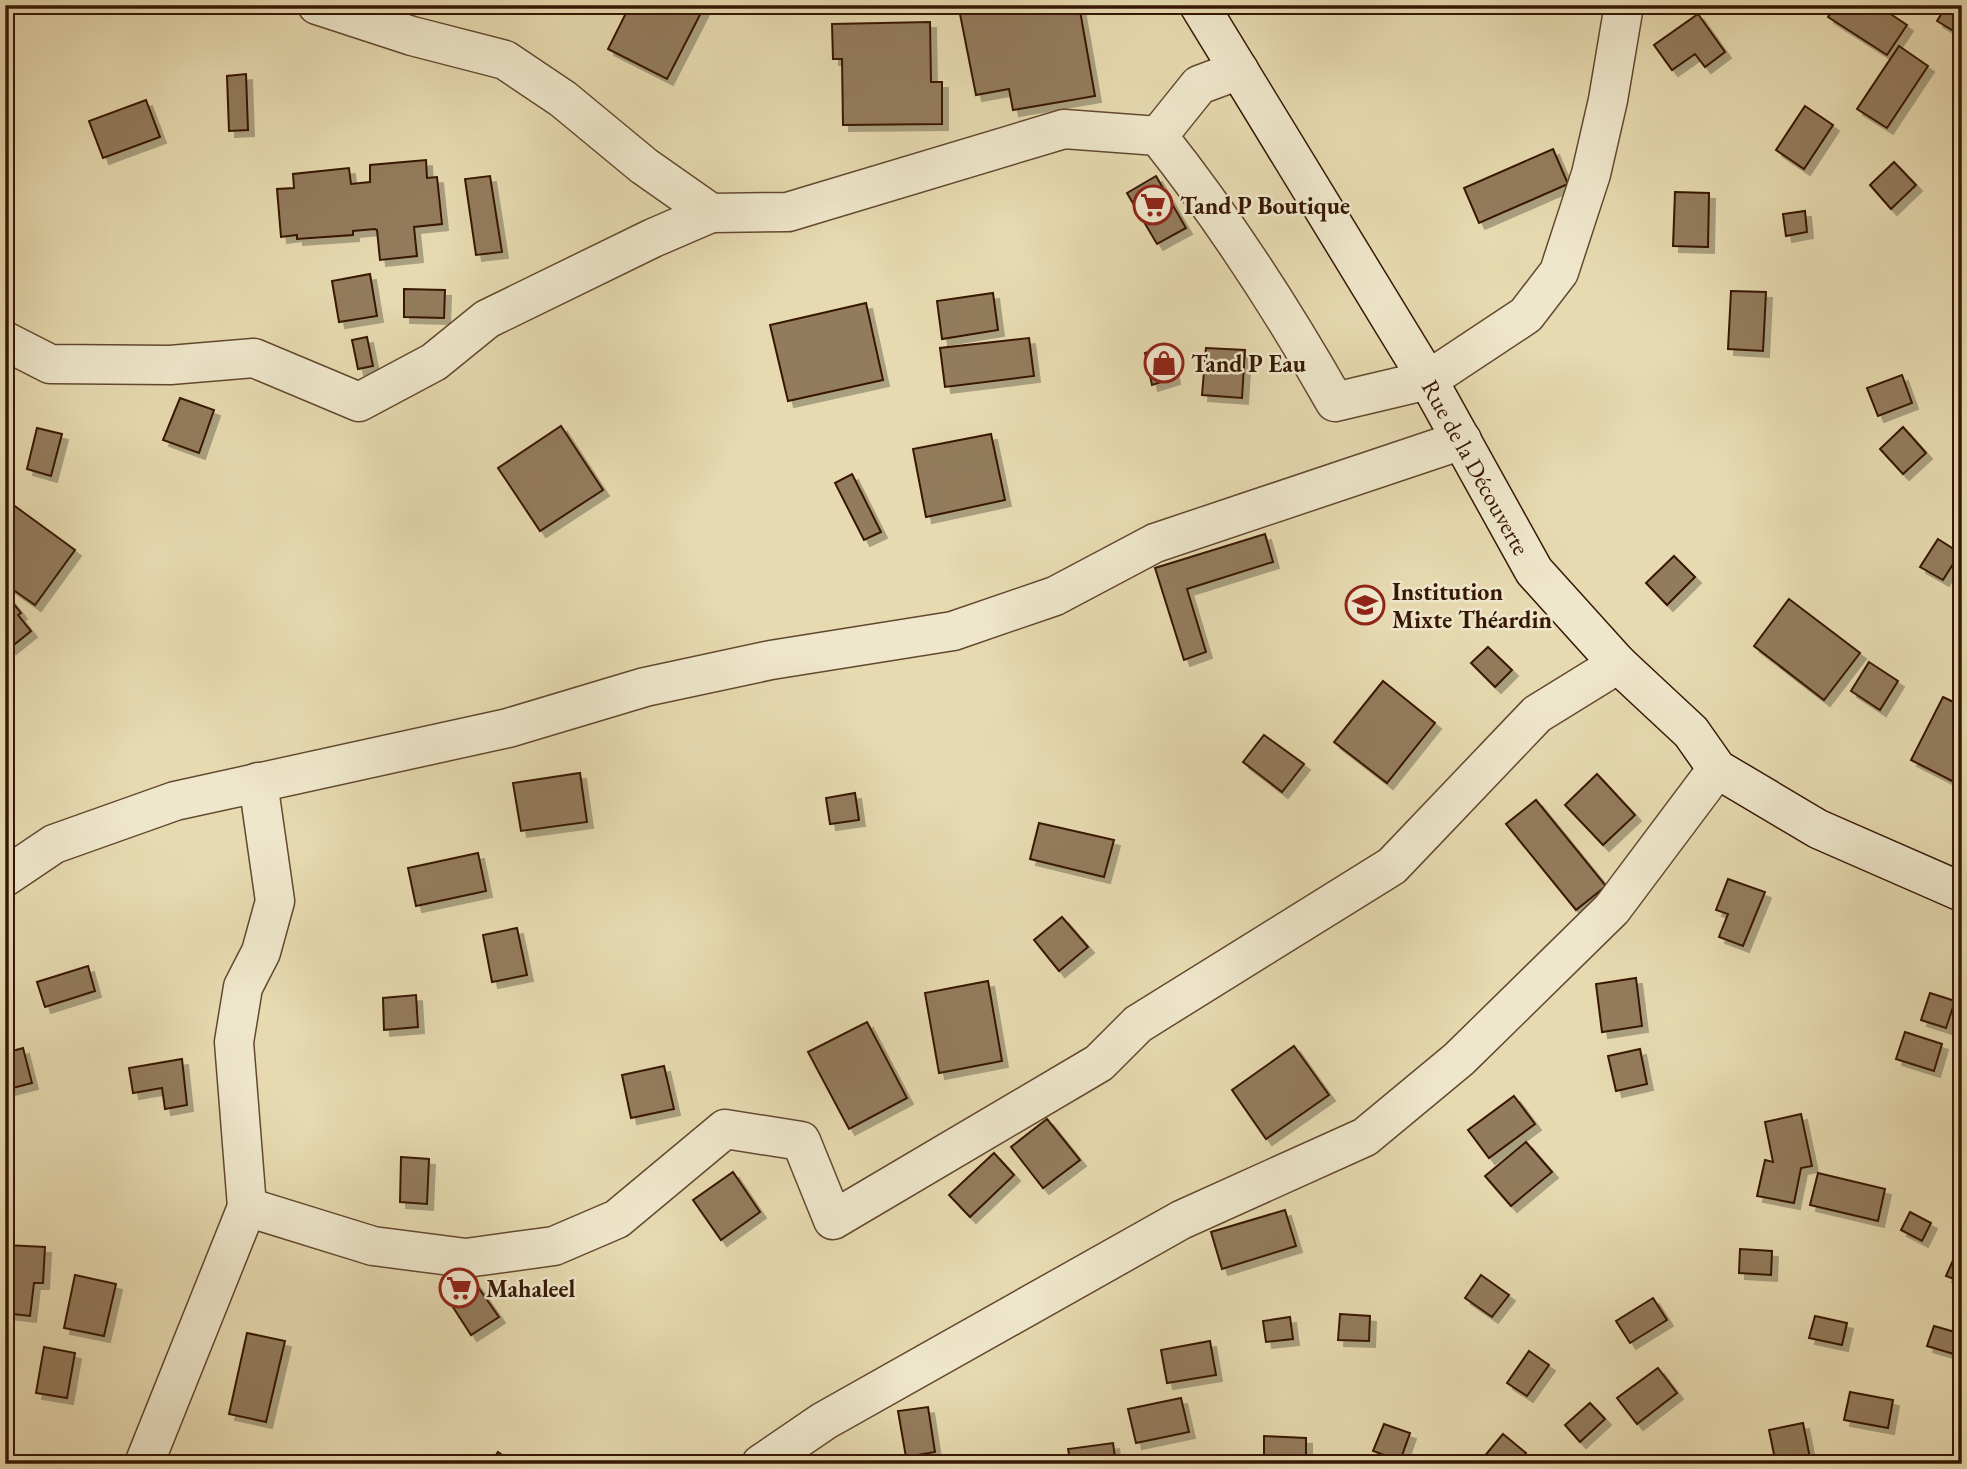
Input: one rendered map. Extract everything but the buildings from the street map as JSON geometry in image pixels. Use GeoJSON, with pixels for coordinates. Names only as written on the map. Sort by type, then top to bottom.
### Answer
{"type":"FeatureCollection","features":[{"type":"Feature","properties":{"kind":"street"},"geometry":{"type":"LineString","coordinates":[[317,5],[412,36],[505,61],[563,99],[644,166],[711,213]]}},
{"type":"Feature","properties":{"kind":"street","name":"Rue de la Découverte"},"geometry":{"type":"LineString","coordinates":[[1199,5],[1428,380],[1534,571],[1618,664],[1691,732],[1717,769],[1818,829],[1962,891]]}},
{"type":"Feature","properties":{"kind":"street"},"geometry":{"type":"LineString","coordinates":[[5,341],[50,364],[170,365],[254,358],[359,402],[434,362],[487,319],[653,238],[711,213],[788,212],[1064,129],[1158,136],[1199,188],[1283,314],[1335,402],[1428,380],[1525,314],[1559,272],[1591,174],[1608,100],[1624,5]]}},
{"type":"Feature","properties":{"kind":"street"},"geometry":{"type":"LineString","coordinates":[[1158,136],[1199,85],[1239,70]]}},
{"type":"Feature","properties":{"kind":"street"},"geometry":{"type":"LineString","coordinates":[[5,877],[54,844],[175,801],[508,728],[645,687],[771,660],[953,631],[1055,596],[1155,543],[1462,440]]}},
{"type":"Feature","properties":{"kind":"street"},"geometry":{"type":"LineString","coordinates":[[247,1207],[373,1246],[426,1253],[466,1258],[554,1246],[617,1219],[725,1129],[801,1142],[832,1220],[1099,1063],[1138,1024],[1392,866],[1536,714],[1618,664]]}},
{"type":"Feature","properties":{"kind":"street"},"geometry":{"type":"LineString","coordinates":[[761,1464],[824,1420],[1181,1220],[1365,1138],[1459,1059],[1612,909],[1717,769]]}},
{"type":"Feature","properties":{"kind":"street"},"geometry":{"type":"LineString","coordinates":[[144,1464],[247,1207],[234,1042],[243,987],[261,953],[275,901],[258,782]]}},
{"type":"Feature","properties":{"kind":"place","name":"Tand P Boutique"},"geometry":{"type":"Point","coordinates":[1153,205]}},
{"type":"Feature","properties":{"kind":"place","name":"Tand P Eau"},"geometry":{"type":"Point","coordinates":[1164,363]}},
{"type":"Feature","properties":{"kind":"place","name":"Institution Mixte Théardin"},"geometry":{"type":"Point","coordinates":[1365,605]}},
{"type":"Feature","properties":{"kind":"place","name":"Mahaleel"},"geometry":{"type":"Point","coordinates":[459,1288]}}]}
